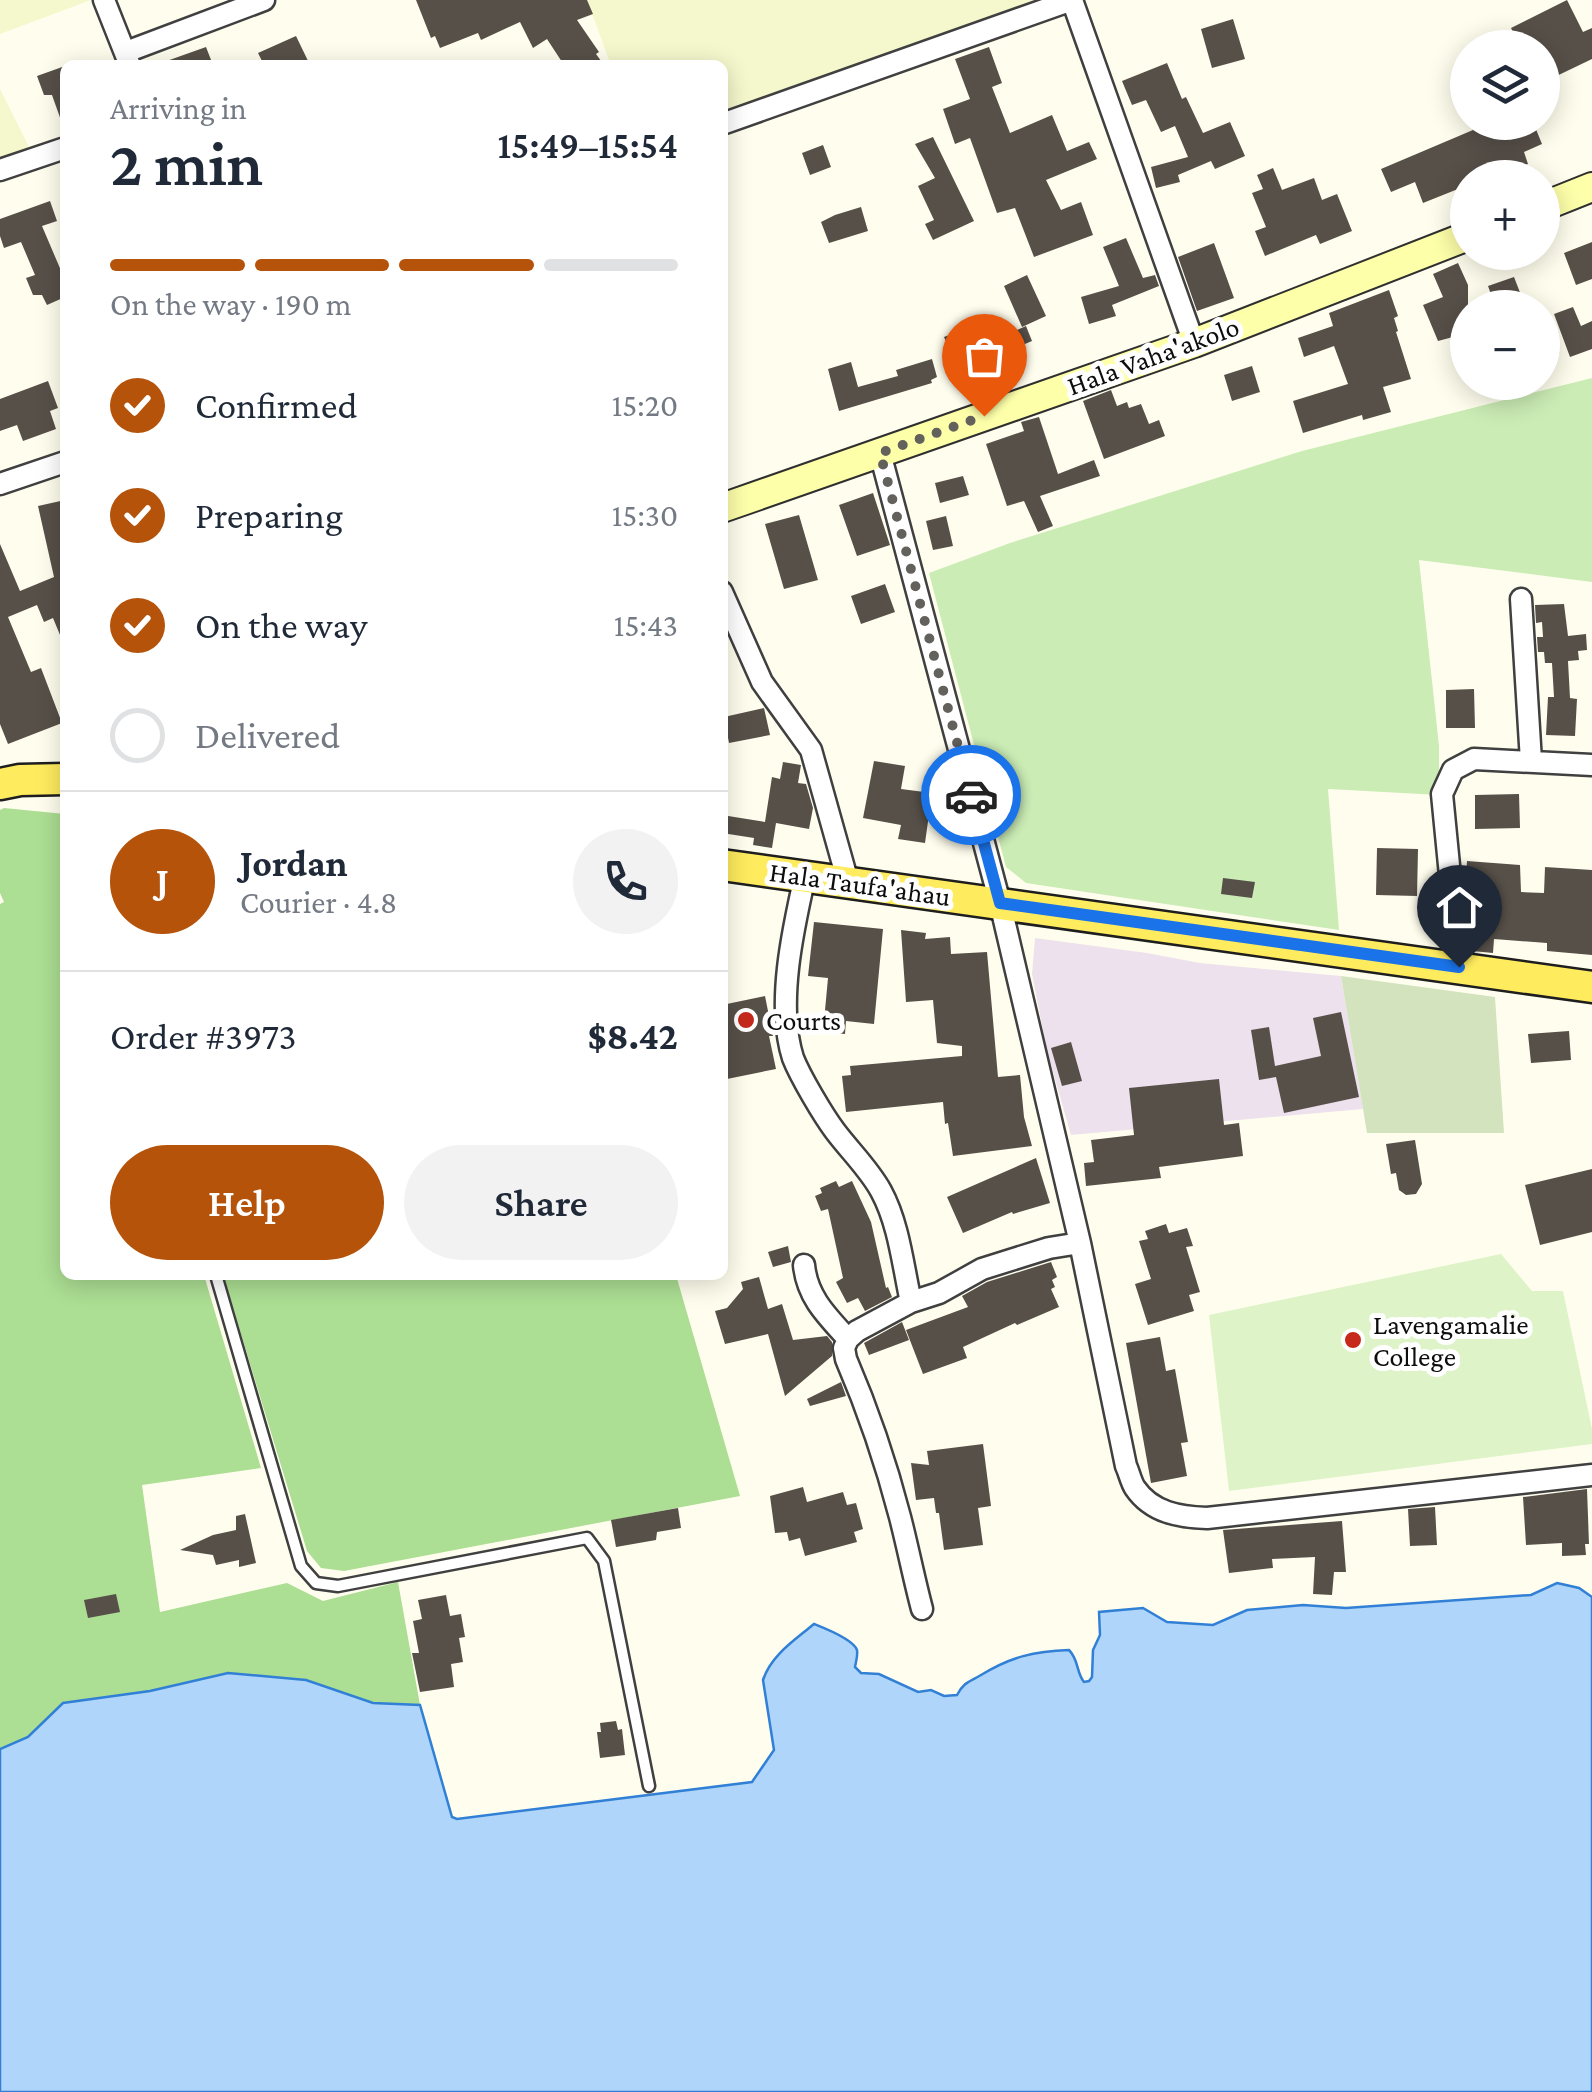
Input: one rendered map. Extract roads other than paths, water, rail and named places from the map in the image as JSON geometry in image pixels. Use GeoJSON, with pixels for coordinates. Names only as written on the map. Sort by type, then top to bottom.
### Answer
{"type":"FeatureCollection","features":[{"type":"Feature","properties":{"kind":"main road"},"geometry":{"type":"LineString","coordinates":[[1560,200],[1592,188]]}},
{"type":"Feature","properties":{"kind":"main road","name":"Hala Vaha'akolo"},"geometry":{"type":"LineString","coordinates":[[728,506],[1194,343],[1450,243]]}},
{"type":"Feature","properties":{"kind":"main road"},"geometry":{"type":"LineString","coordinates":[[0,784],[60,779]]}},
{"type":"Feature","properties":{"kind":"main road","name":"Hala Taufa'ahau"},"geometry":{"type":"LineString","coordinates":[[728,866],[1592,987]]}},
{"type":"Feature","properties":{"kind":"street"},"geometry":{"type":"LineString","coordinates":[[104,0],[128,59],[264,0]]}},
{"type":"Feature","properties":{"kind":"street"},"geometry":{"type":"LineString","coordinates":[[728,122],[1072,0],[1194,343]]}},
{"type":"Feature","properties":{"kind":"street"},"geometry":{"type":"LineString","coordinates":[[0,170],[60,150]]}},
{"type":"Feature","properties":{"kind":"street"},"geometry":{"type":"LineString","coordinates":[[880,453],[1000,903],[1080,1243],[1126,1466],[1135,1488],[1153,1506],[1177,1516],[1207,1518],[1592,1475]]}},
{"type":"Feature","properties":{"kind":"street"},"geometry":{"type":"LineString","coordinates":[[0,484],[60,464]]}},
{"type":"Feature","properties":{"kind":"street"},"geometry":{"type":"LineString","coordinates":[[1521,599],[1531,762]]}},
{"type":"Feature","properties":{"kind":"street"},"geometry":{"type":"LineString","coordinates":[[728,606],[762,682],[812,750],[848,882]]}},
{"type":"Feature","properties":{"kind":"street"},"geometry":{"type":"LineString","coordinates":[[1459,967],[1442,794],[1453,770],[1474,760],[1592,765]]}},
{"type":"Feature","properties":{"kind":"street"},"geometry":{"type":"LineString","coordinates":[[806,876],[792,934],[788,984],[787,1020],[794,1058],[833,1129],[860,1159],[882,1193],[912,1302]]}},
{"type":"Feature","properties":{"kind":"street"},"geometry":{"type":"LineString","coordinates":[[922,1609],[900,1518],[844,1348],[857,1331],[982,1269],[1049,1248],[1080,1243]]}},
{"type":"Feature","properties":{"kind":"street"},"geometry":{"type":"LineString","coordinates":[[804,1265],[814,1300],[848,1339]]}},
{"type":"Feature","properties":{"kind":"lane"},"geometry":{"type":"LineString","coordinates":[[217,1280],[301,1566],[316,1583],[338,1586],[587,1538],[604,1562],[649,1786]]}},
{"type":"Feature","properties":{"kind":"water"},"geometry":{"type":"Polygon","coordinates":[[[1557,1583],[1579,1588],[1592,1597],[1592,2092],[0,2092],[0,1749],[28,1737],[63,1703],[150,1691],[228,1673],[306,1680],[373,1703],[420,1705],[452,1817],[457,1819],[752,1782],[774,1750],[763,1680],[778,1656],[814,1624],[854,1646],[855,1667],[861,1673],[879,1674],[918,1692],[931,1690],[944,1696],[957,1695],[967,1683],[1002,1664],[1045,1652],[1069,1650],[1081,1678],[1089,1681],[1093,1650],[1100,1635],[1099,1612],[1143,1608],[1167,1622],[1213,1625],[1247,1610],[1303,1605],[1346,1608],[1531,1595],[1557,1583]]]}},
{"type":"Feature","properties":{"kind":"place","name":"Courts"},"geometry":{"type":"Point","coordinates":[746,1020]}},
{"type":"Feature","properties":{"kind":"place","name":"Lavengamalie College"},"geometry":{"type":"Point","coordinates":[1353,1340]}}]}
